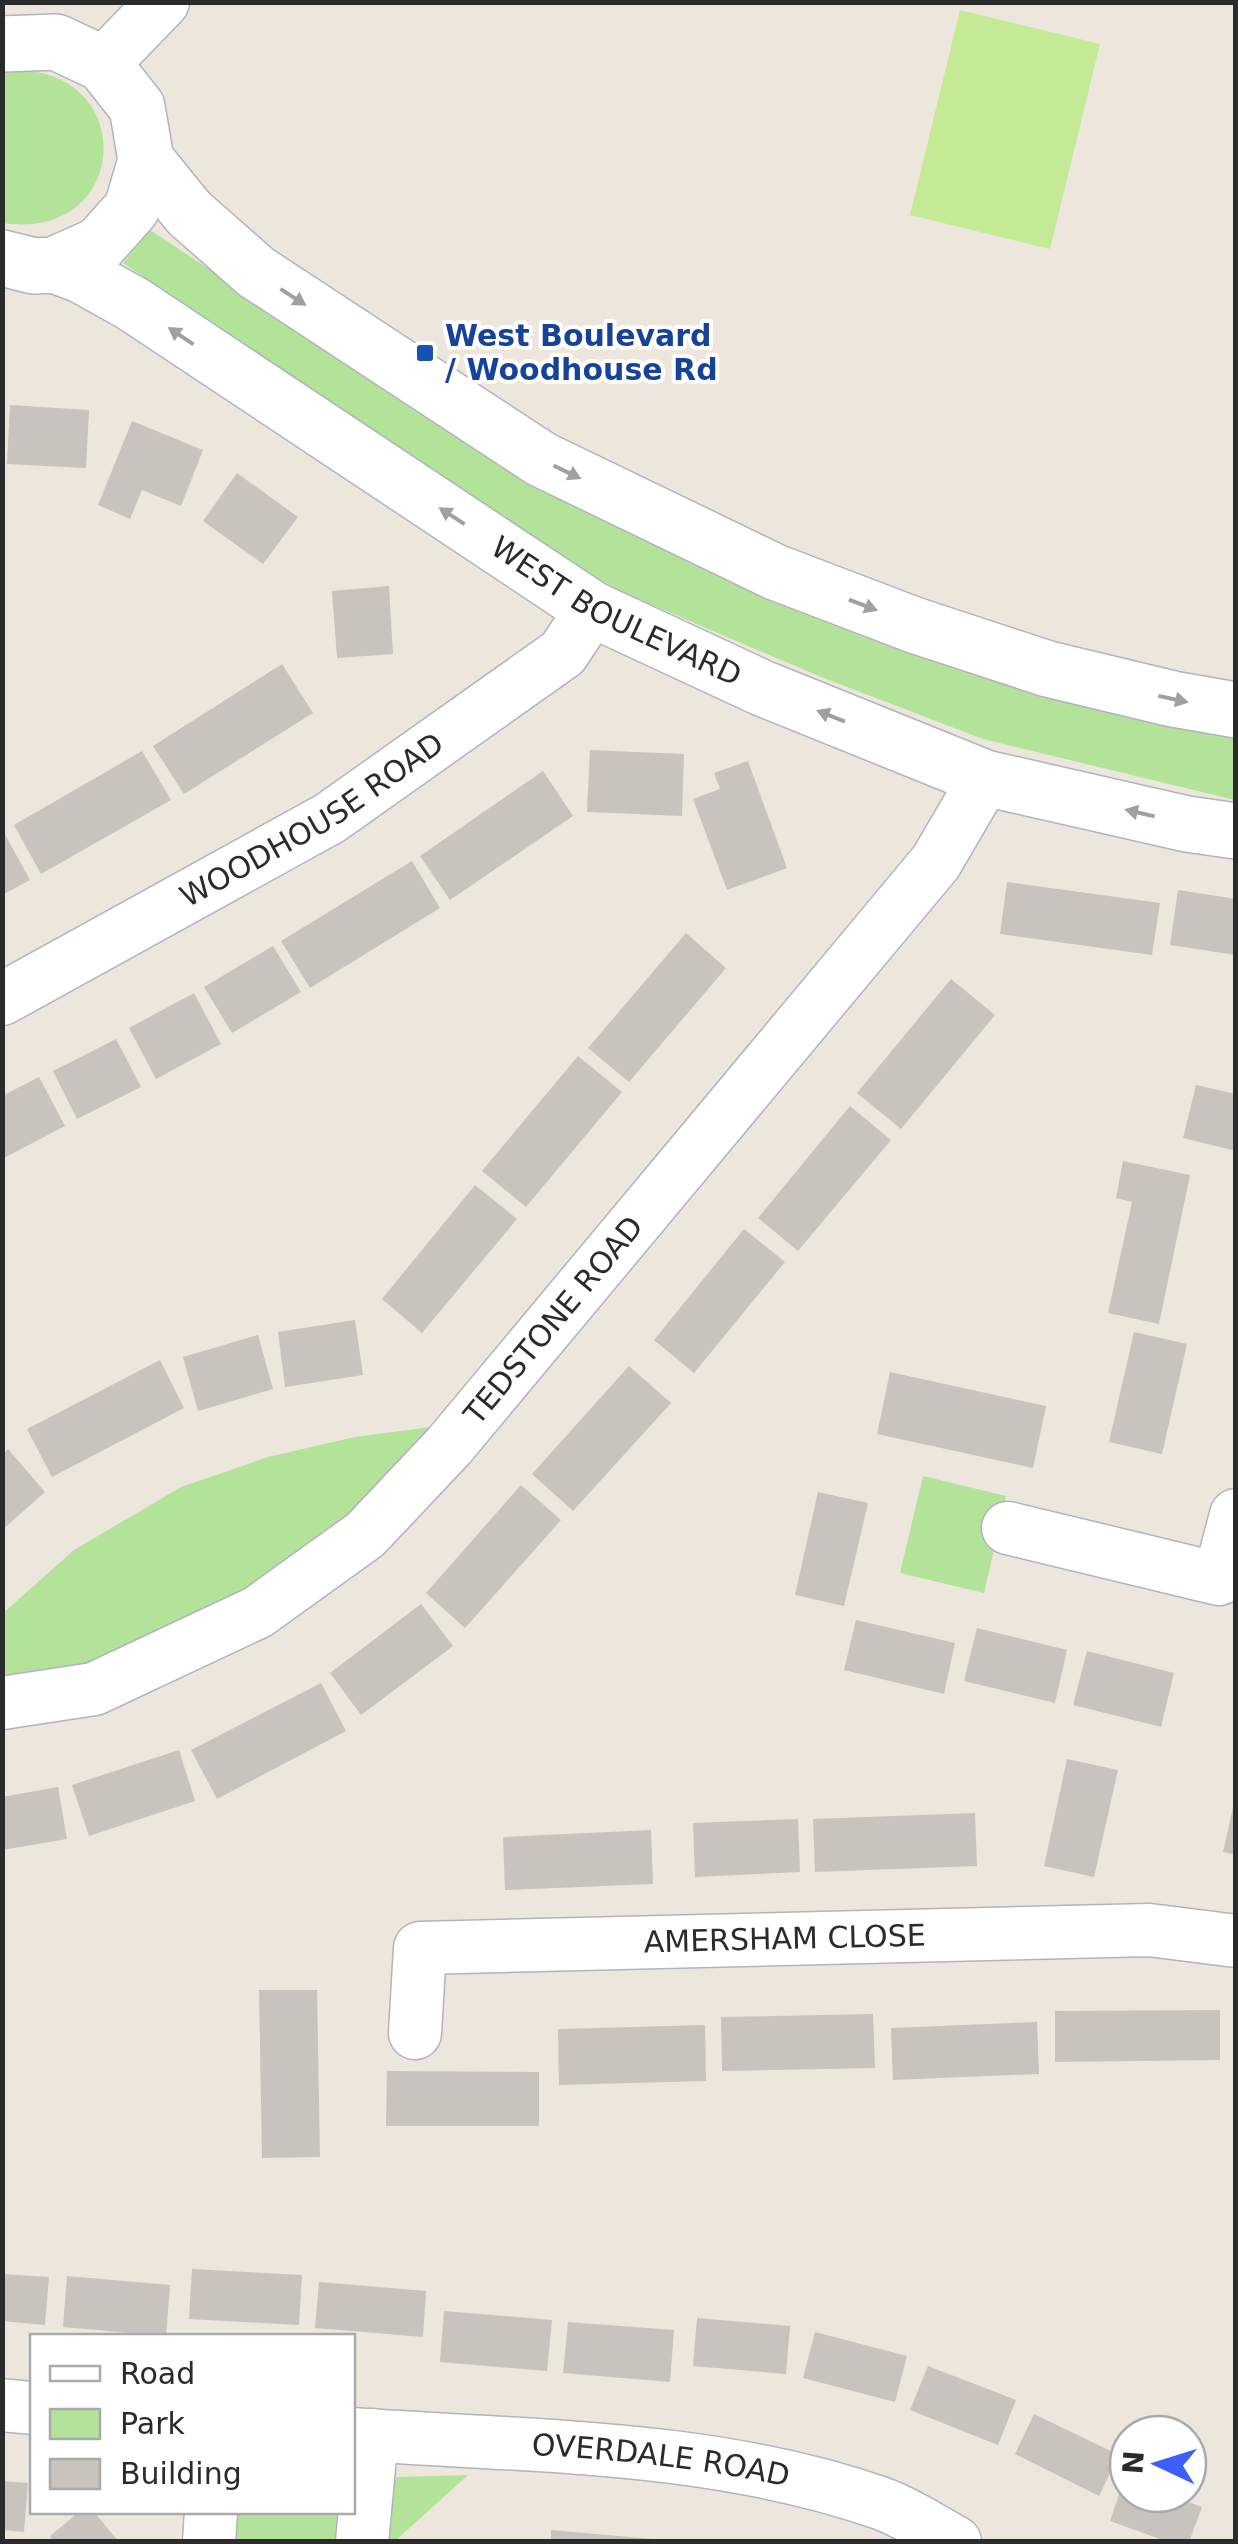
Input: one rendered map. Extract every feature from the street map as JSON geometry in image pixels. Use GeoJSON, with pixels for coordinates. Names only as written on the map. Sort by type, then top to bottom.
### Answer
{"type":"FeatureCollection","features":[{"type":"Feature","properties":{"kind":"main road"},"geometry":{"type":"LineString","coordinates":[[3,43],[56,42],[103,64],[136,106],[146,160],[132,208],[99,245],[23,267]]}},
{"type":"Feature","properties":{"kind":"main road"},"geometry":{"type":"LineString","coordinates":[[146,160],[190,213],[256,272],[541,460],[775,572],[914,624],[1048,669],[1173,700],[1236,710]]}},
{"type":"Feature","properties":{"kind":"main road","name":"WEST BOULEVARD"},"geometry":{"type":"LineString","coordinates":[[23,267],[133,304],[592,609],[762,688],[985,778],[1187,824],[1236,831]]}},
{"type":"Feature","properties":{"kind":"street"},"geometry":{"type":"LineString","coordinates":[[103,64],[163,2]]}},
{"type":"Feature","properties":{"kind":"street","name":"WOODHOUSE ROAD"},"geometry":{"type":"LineString","coordinates":[[2,999],[330,818],[563,653],[592,609]]}},
{"type":"Feature","properties":{"kind":"street","name":"TEDSTONE ROAD"},"geometry":{"type":"LineString","coordinates":[[2,1703],[94,1688],[258,1612],[365,1535],[449,1446],[936,862],[985,778]]}},
{"type":"Feature","properties":{"kind":"street"},"geometry":{"type":"LineString","coordinates":[[1008,1528],[1219,1579],[1236,1515]]}},
{"type":"Feature","properties":{"kind":"street","name":"AMERSHAM CLOSE"},"geometry":{"type":"LineString","coordinates":[[415,2033],[420,1948],[1149,1930],[1236,1941]]}},
{"type":"Feature","properties":{"kind":"street"},"geometry":{"type":"LineString","coordinates":[[2,2406],[30,2408]]}},
{"type":"Feature","properties":{"kind":"street"},"geometry":{"type":"LineString","coordinates":[[362,2435],[362,2542]]}},
{"type":"Feature","properties":{"kind":"street","name":"OVERDALE ROAD"},"geometry":{"type":"LineString","coordinates":[[362,2435],[604,2448],[791,2476],[884,2504],[955,2542]]}},
{"type":"Feature","properties":{"kind":"street"},"geometry":{"type":"LineString","coordinates":[[209,2542],[211,2514]]}},
{"type":"Feature","properties":{"kind":"green space"},"geometry":{"type":"Polygon","coordinates":[[[960,10],[1100,44],[1050,249],[910,215],[960,10]]]}},
{"type":"Feature","properties":{"kind":"green space"},"geometry":{"type":"Polygon","coordinates":[[[14,70],[55,77],[83,96],[99,123],[103,153],[96,183],[76,207],[45,222],[3,223],[3,73],[14,70]]]}},
{"type":"Feature","properties":{"kind":"green space"},"geometry":{"type":"Polygon","coordinates":[[[150,230],[460,435],[1235,726],[1235,800],[983,739],[821,677],[617,590],[375,436],[123,263],[150,230]]]}},
{"type":"Feature","properties":{"kind":"green space"},"geometry":{"type":"Polygon","coordinates":[[[469,1422],[365,1535],[3,1703],[2,1614],[74,1550],[181,1487],[268,1457],[355,1437],[469,1422]]]}},
{"type":"Feature","properties":{"kind":"green space"},"geometry":{"type":"Polygon","coordinates":[[[923,1476],[1006,1496],[984,1593],[900,1573],[923,1476]]]}},
{"type":"Feature","properties":{"kind":"green space"},"geometry":{"type":"Polygon","coordinates":[[[468,2475],[395,2541],[383,2542],[388,2492],[397,2477],[468,2475]]]}},
{"type":"Feature","properties":{"kind":"green space"},"geometry":{"type":"Polygon","coordinates":[[[227,2514],[338,2514],[335,2541],[225,2542],[227,2514]]]}},
{"type":"Feature","properties":{"kind":"building"},"geometry":{"type":"Polygon","coordinates":[[[10,405],[89,410],[86,468],[7,464],[10,405]]]}},
{"type":"Feature","properties":{"kind":"building"},"geometry":{"type":"Polygon","coordinates":[[[132,421],[203,450],[181,506],[142,490],[130,519],[98,505],[132,421]]]}},
{"type":"Feature","properties":{"kind":"building"},"geometry":{"type":"Polygon","coordinates":[[[237,473],[298,517],[263,564],[203,521],[237,473]]]}},
{"type":"Feature","properties":{"kind":"building"},"geometry":{"type":"Polygon","coordinates":[[[389,586],[393,654],[337,658],[332,591],[389,586]]]}},
{"type":"Feature","properties":{"kind":"building"},"geometry":{"type":"Polygon","coordinates":[[[282,664],[313,713],[184,794],[153,746],[282,664]]]}},
{"type":"Feature","properties":{"kind":"building"},"geometry":{"type":"Polygon","coordinates":[[[590,750],[684,754],[682,816],[587,812],[590,750]]]}},
{"type":"Feature","properties":{"kind":"building"},"geometry":{"type":"Polygon","coordinates":[[[142,751],[171,800],[41,874],[14,825],[142,751]]]}},
{"type":"Feature","properties":{"kind":"building"},"geometry":{"type":"Polygon","coordinates":[[[748,761],[787,868],[727,890],[693,799],[720,789],[714,773],[748,761]]]}},
{"type":"Feature","properties":{"kind":"building"},"geometry":{"type":"Polygon","coordinates":[[[543,771],[573,816],[450,900],[420,856],[543,771]]]}},
{"type":"Feature","properties":{"kind":"building"},"geometry":{"type":"Polygon","coordinates":[[[2,829],[30,880],[2,895],[2,829]]]}},
{"type":"Feature","properties":{"kind":"building"},"geometry":{"type":"Polygon","coordinates":[[[412,861],[440,908],[310,988],[281,941],[412,861]]]}},
{"type":"Feature","properties":{"kind":"building"},"geometry":{"type":"Polygon","coordinates":[[[1007,882],[1160,903],[1152,955],[1000,934],[1007,882]]]}},
{"type":"Feature","properties":{"kind":"building"},"geometry":{"type":"Polygon","coordinates":[[[1178,890],[1236,899],[1236,955],[1170,945],[1178,890]]]}},
{"type":"Feature","properties":{"kind":"building"},"geometry":{"type":"Polygon","coordinates":[[[686,933],[726,968],[629,1082],[588,1048],[686,933]]]}},
{"type":"Feature","properties":{"kind":"building"},"geometry":{"type":"Polygon","coordinates":[[[273,946],[301,992],[232,1033],[204,987],[273,946]]]}},
{"type":"Feature","properties":{"kind":"building"},"geometry":{"type":"Polygon","coordinates":[[[951,979],[995,1015],[901,1129],[857,1093],[951,979]]]}},
{"type":"Feature","properties":{"kind":"building"},"geometry":{"type":"Polygon","coordinates":[[[194,993],[221,1044],[156,1079],[129,1028],[194,993]]]}},
{"type":"Feature","properties":{"kind":"building"},"geometry":{"type":"Polygon","coordinates":[[[116,1039],[141,1087],[77,1119],[53,1071],[116,1039]]]}},
{"type":"Feature","properties":{"kind":"building"},"geometry":{"type":"Polygon","coordinates":[[[578,1056],[622,1092],[526,1207],[482,1171],[578,1056]]]}},
{"type":"Feature","properties":{"kind":"building"},"geometry":{"type":"Polygon","coordinates":[[[39,1077],[65,1126],[2,1159],[2,1096],[39,1077]]]}},
{"type":"Feature","properties":{"kind":"building"},"geometry":{"type":"Polygon","coordinates":[[[1196,1085],[1236,1094],[1236,1151],[1183,1138],[1196,1085]]]}},
{"type":"Feature","properties":{"kind":"building"},"geometry":{"type":"Polygon","coordinates":[[[850,1106],[891,1140],[798,1251],[758,1218],[850,1106]]]}},
{"type":"Feature","properties":{"kind":"building"},"geometry":{"type":"Polygon","coordinates":[[[1123,1161],[1190,1175],[1159,1324],[1108,1313],[1132,1202],[1116,1198],[1123,1161]]]}},
{"type":"Feature","properties":{"kind":"building"},"geometry":{"type":"Polygon","coordinates":[[[475,1185],[517,1219],[422,1333],[382,1299],[475,1185]]]}},
{"type":"Feature","properties":{"kind":"building"},"geometry":{"type":"Polygon","coordinates":[[[744,1229],[785,1262],[694,1373],[654,1340],[744,1229]]]}},
{"type":"Feature","properties":{"kind":"building"},"geometry":{"type":"Polygon","coordinates":[[[355,1320],[363,1375],[285,1387],[278,1332],[355,1320]]]}},
{"type":"Feature","properties":{"kind":"building"},"geometry":{"type":"Polygon","coordinates":[[[1134,1332],[1187,1344],[1162,1454],[1109,1442],[1134,1332]]]}},
{"type":"Feature","properties":{"kind":"building"},"geometry":{"type":"Polygon","coordinates":[[[258,1335],[273,1389],[198,1411],[183,1357],[258,1335]]]}},
{"type":"Feature","properties":{"kind":"building"},"geometry":{"type":"Polygon","coordinates":[[[160,1360],[184,1408],[52,1477],[27,1429],[160,1360]]]}},
{"type":"Feature","properties":{"kind":"building"},"geometry":{"type":"Polygon","coordinates":[[[629,1366],[671,1403],[573,1511],[532,1474],[629,1366]]]}},
{"type":"Feature","properties":{"kind":"building"},"geometry":{"type":"Polygon","coordinates":[[[890,1372],[1046,1406],[1033,1468],[877,1434],[890,1372]]]}},
{"type":"Feature","properties":{"kind":"building"},"geometry":{"type":"Polygon","coordinates":[[[8,1449],[45,1492],[2,1530],[2,1455],[8,1449]]]}},
{"type":"Feature","properties":{"kind":"building"},"geometry":{"type":"Polygon","coordinates":[[[521,1485],[561,1520],[465,1628],[426,1593],[521,1485]]]}},
{"type":"Feature","properties":{"kind":"building"},"geometry":{"type":"Polygon","coordinates":[[[818,1492],[868,1503],[844,1606],[795,1595],[818,1492]]]}},
{"type":"Feature","properties":{"kind":"building"},"geometry":{"type":"Polygon","coordinates":[[[421,1604],[453,1646],[361,1715],[330,1673],[421,1604]]]}},
{"type":"Feature","properties":{"kind":"building"},"geometry":{"type":"Polygon","coordinates":[[[856,1620],[955,1643],[944,1694],[844,1670],[856,1620]]]}},
{"type":"Feature","properties":{"kind":"building"},"geometry":{"type":"Polygon","coordinates":[[[977,1628],[1067,1650],[1055,1703],[964,1681],[977,1628]]]}},
{"type":"Feature","properties":{"kind":"building"},"geometry":{"type":"Polygon","coordinates":[[[1087,1651],[1174,1673],[1161,1727],[1073,1705],[1087,1651]]]}},
{"type":"Feature","properties":{"kind":"building"},"geometry":{"type":"Polygon","coordinates":[[[321,1683],[346,1731],[217,1799],[191,1750],[321,1683]]]}},
{"type":"Feature","properties":{"kind":"building"},"geometry":{"type":"Polygon","coordinates":[[[179,1750],[195,1801],[89,1836],[72,1785],[179,1750]]]}},
{"type":"Feature","properties":{"kind":"building"},"geometry":{"type":"Polygon","coordinates":[[[1067,1759],[1118,1770],[1094,1877],[1044,1866],[1067,1759]]]}},
{"type":"Feature","properties":{"kind":"building"},"geometry":{"type":"Polygon","coordinates":[[[58,1787],[67,1839],[2,1850],[2,1797],[58,1787]]]}},
{"type":"Feature","properties":{"kind":"building"},"geometry":{"type":"Polygon","coordinates":[[[1236,1803],[1236,1855],[1223,1852],[1236,1803]]]}},
{"type":"Feature","properties":{"kind":"building"},"geometry":{"type":"Polygon","coordinates":[[[975,1813],[977,1866],[815,1872],[813,1819],[975,1813]]]}},
{"type":"Feature","properties":{"kind":"building"},"geometry":{"type":"Polygon","coordinates":[[[798,1819],[800,1872],[695,1877],[693,1823],[798,1819]]]}},
{"type":"Feature","properties":{"kind":"building"},"geometry":{"type":"Polygon","coordinates":[[[651,1830],[653,1884],[505,1890],[503,1837],[651,1830]]]}},
{"type":"Feature","properties":{"kind":"building"},"geometry":{"type":"Polygon","coordinates":[[[259,1990],[317,1990],[320,2157],[262,2158],[259,1990]]]}},
{"type":"Feature","properties":{"kind":"building"},"geometry":{"type":"Polygon","coordinates":[[[1220,2010],[1220,2060],[1055,2062],[1055,2011],[1220,2010]]]}},
{"type":"Feature","properties":{"kind":"building"},"geometry":{"type":"Polygon","coordinates":[[[873,2014],[875,2068],[722,2071],[721,2017],[873,2014]]]}},
{"type":"Feature","properties":{"kind":"building"},"geometry":{"type":"Polygon","coordinates":[[[1037,2022],[1039,2074],[893,2080],[891,2028],[1037,2022]]]}},
{"type":"Feature","properties":{"kind":"building"},"geometry":{"type":"Polygon","coordinates":[[[705,2025],[706,2081],[559,2085],[558,2029],[705,2025]]]}},
{"type":"Feature","properties":{"kind":"building"},"geometry":{"type":"Polygon","coordinates":[[[387,2071],[539,2072],[539,2126],[386,2126],[387,2071]]]}},
{"type":"Feature","properties":{"kind":"building"},"geometry":{"type":"Polygon","coordinates":[[[192,2269],[302,2275],[299,2325],[189,2319],[192,2269]]]}},
{"type":"Feature","properties":{"kind":"building"},"geometry":{"type":"Polygon","coordinates":[[[2,2274],[49,2277],[45,2325],[2,2321],[2,2274]]]}},
{"type":"Feature","properties":{"kind":"building"},"geometry":{"type":"Polygon","coordinates":[[[67,2276],[170,2285],[166,2334],[63,2327],[67,2276]]]}},
{"type":"Feature","properties":{"kind":"building"},"geometry":{"type":"Polygon","coordinates":[[[319,2282],[426,2291],[423,2337],[315,2328],[319,2282]]]}},
{"type":"Feature","properties":{"kind":"building"},"geometry":{"type":"Polygon","coordinates":[[[444,2311],[552,2320],[547,2371],[440,2362],[444,2311]]]}},
{"type":"Feature","properties":{"kind":"building"},"geometry":{"type":"Polygon","coordinates":[[[697,2318],[790,2326],[786,2374],[693,2366],[697,2318]]]}},
{"type":"Feature","properties":{"kind":"building"},"geometry":{"type":"Polygon","coordinates":[[[568,2322],[674,2330],[670,2382],[563,2373],[568,2322]]]}},
{"type":"Feature","properties":{"kind":"building"},"geometry":{"type":"Polygon","coordinates":[[[815,2332],[907,2356],[895,2402],[803,2378],[815,2332]]]}},
{"type":"Feature","properties":{"kind":"building"},"geometry":{"type":"Polygon","coordinates":[[[928,2366],[1016,2400],[998,2445],[910,2410],[928,2366]]]}},
{"type":"Feature","properties":{"kind":"building"},"geometry":{"type":"Polygon","coordinates":[[[1034,2414],[1108,2450],[1108,2478],[1099,2496],[1015,2454],[1034,2414]]]}},
{"type":"Feature","properties":{"kind":"building"},"geometry":{"type":"Polygon","coordinates":[[[2,2481],[28,2483],[24,2532],[2,2530],[2,2481]]]}},
{"type":"Feature","properties":{"kind":"building"},"geometry":{"type":"Polygon","coordinates":[[[77,2514],[96,2514],[119,2542],[54,2542],[50,2536],[77,2514]]]}},
{"type":"Feature","properties":{"kind":"building"},"geometry":{"type":"Polygon","coordinates":[[[1112,2514],[1199,2514],[1189,2542],[1168,2542],[1110,2521],[1112,2514]]]}},
{"type":"Feature","properties":{"kind":"building"},"geometry":{"type":"Polygon","coordinates":[[[551,2530],[652,2539],[652,2542],[551,2542],[551,2530]]]}},
{"type":"Feature","properties":{"kind":"place","name":"West Boulevard / Woodhouse Rd"},"geometry":{"type":"Point","coordinates":[425,353]}}]}
